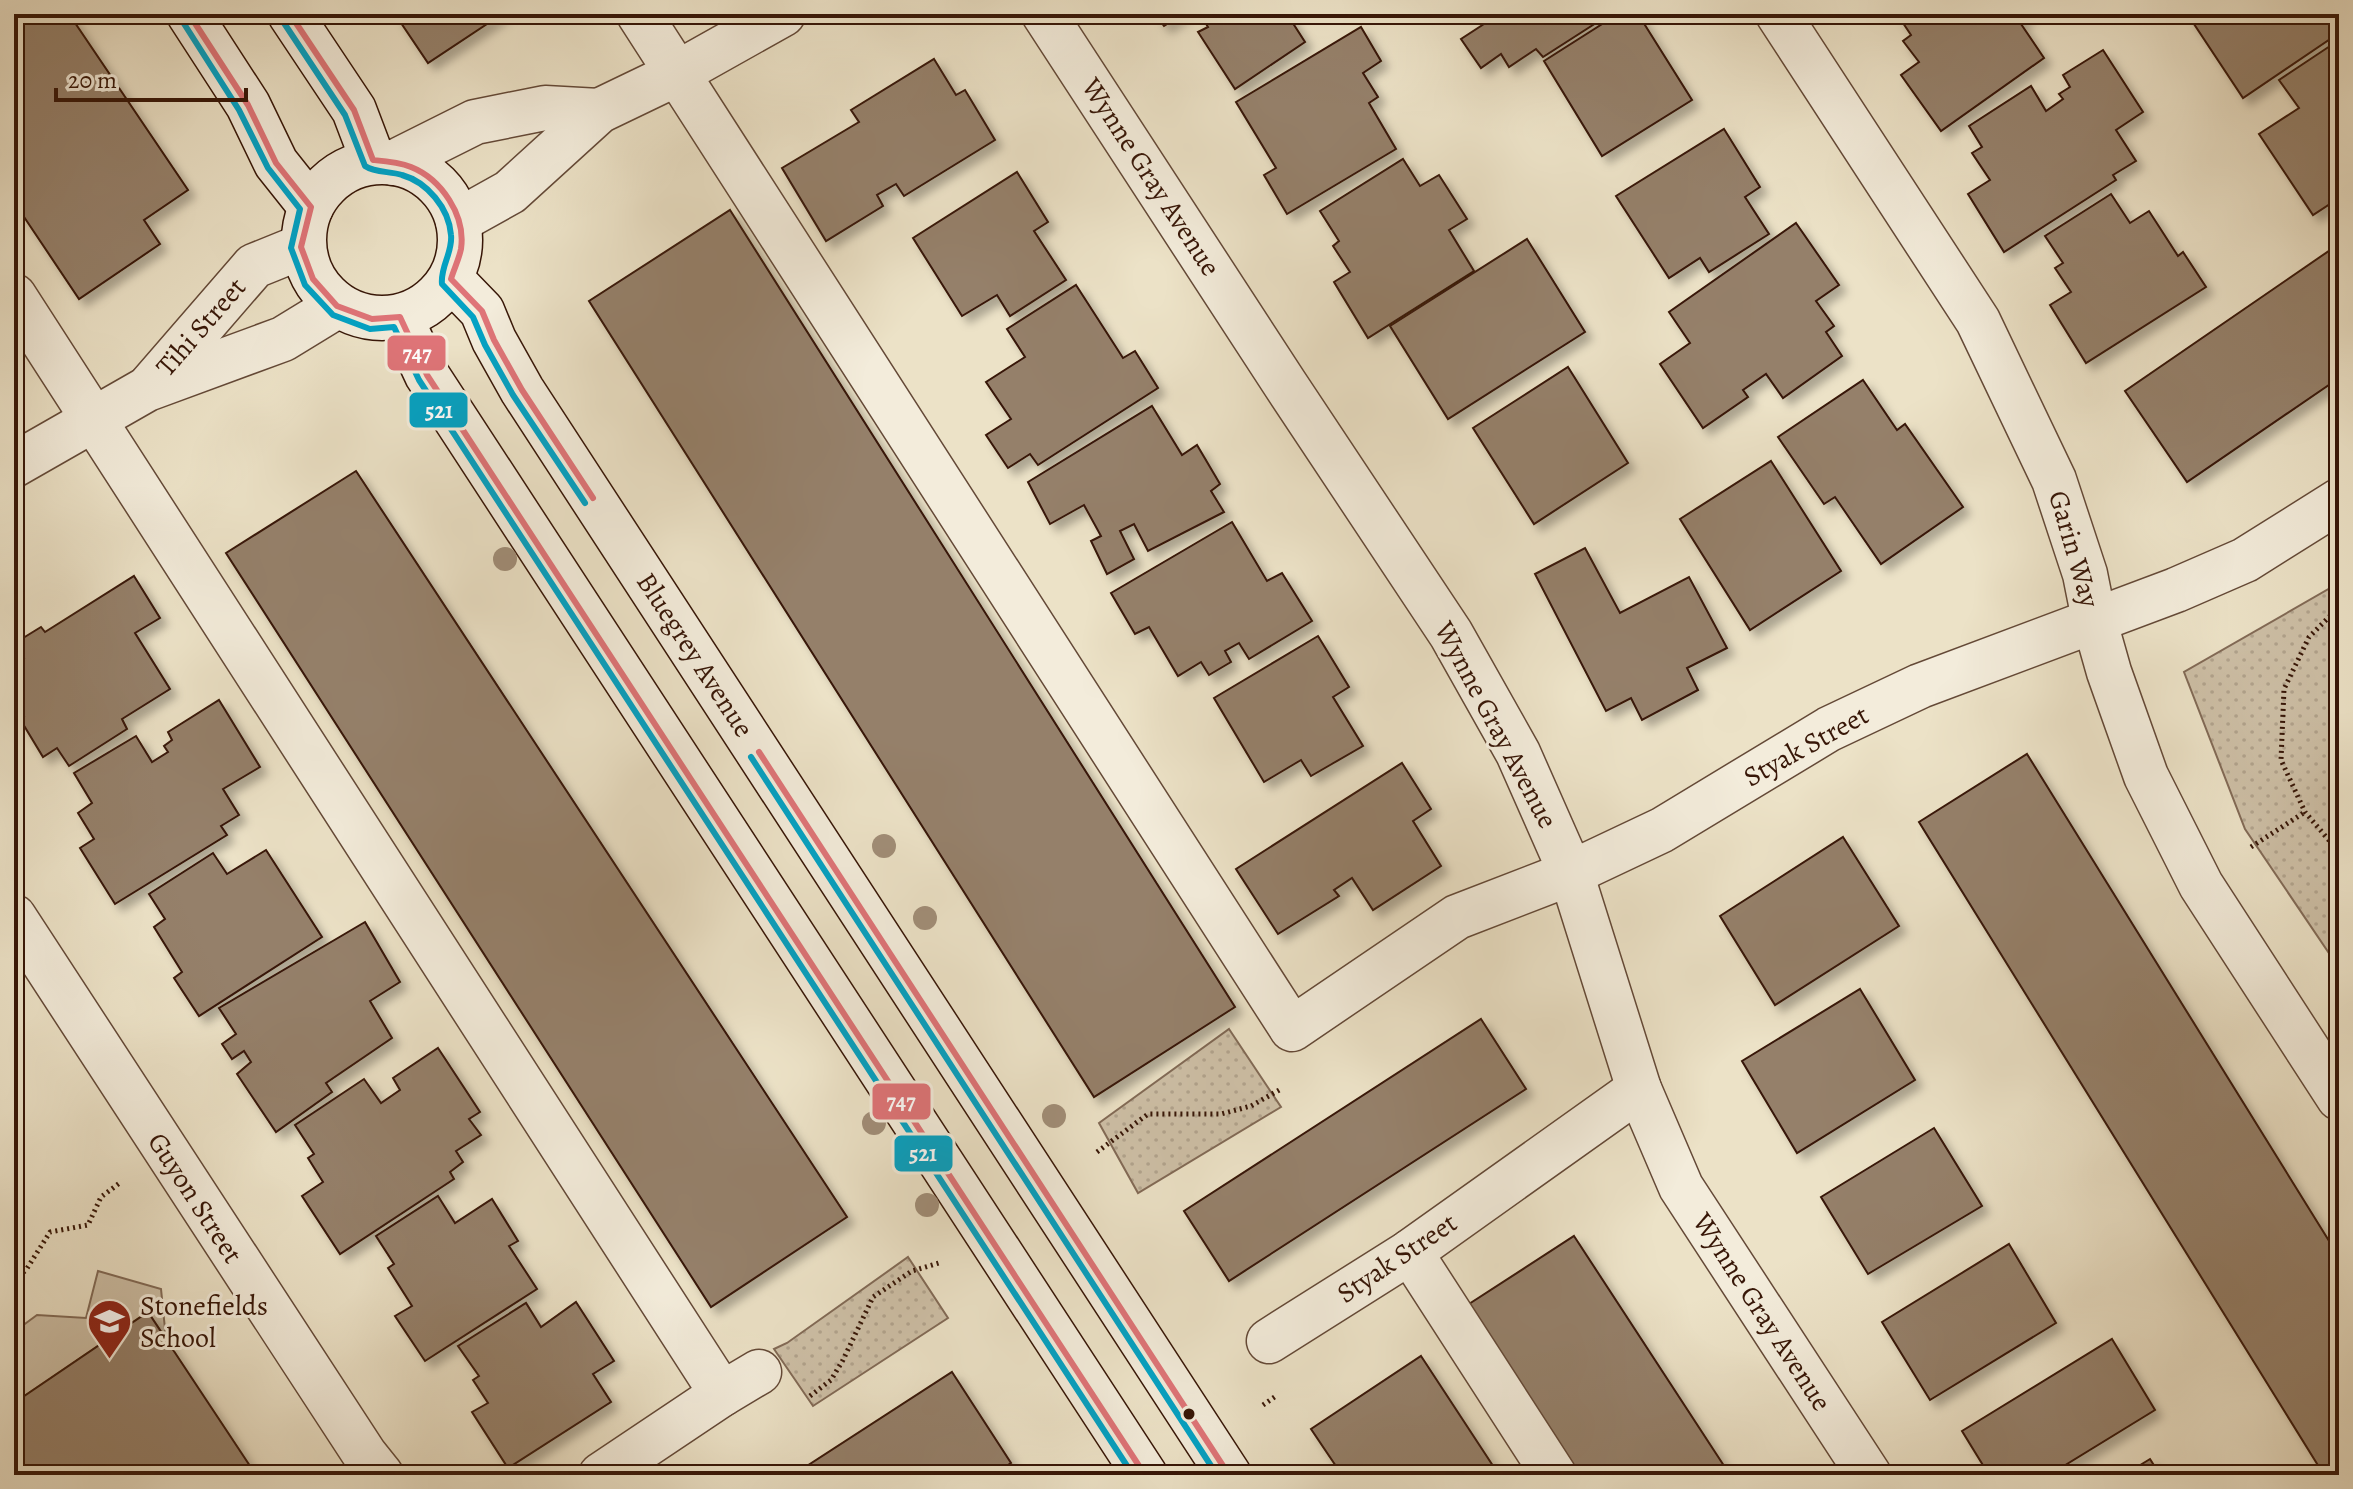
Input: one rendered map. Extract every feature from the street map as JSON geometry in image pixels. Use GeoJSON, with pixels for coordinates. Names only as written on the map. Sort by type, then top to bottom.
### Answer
{"type":"FeatureCollection","features":[{"type":"Feature","properties":{"kind":"street"},"geometry":{"type":"LineString","coordinates":[[189,14],[248,105],[306,227],[313,279],[337,306],[372,319],[400,317],[429,305],[451,279],[461,246],[458,221],[448,196],[438,185],[412,167],[383,162]]}},
{"type":"Feature","properties":{"kind":"street"},"geometry":{"type":"LineString","coordinates":[[290,14],[354,110],[383,162]]}},
{"type":"Feature","properties":{"kind":"street"},"geometry":{"type":"LineString","coordinates":[[639,14],[676,74]]}},
{"type":"Feature","properties":{"kind":"street"},"geometry":{"type":"LineString","coordinates":[[458,221],[510,192],[599,111],[676,74],[783,14]]}},
{"type":"Feature","properties":{"kind":"street","name":"Wynne Gray Avenue"},"geometry":{"type":"LineString","coordinates":[[1044,14],[1451,634],[1518,753],[1571,873],[1639,1089],[1681,1187],[1869,1475]]}},
{"type":"Feature","properties":{"kind":"street","name":"Garin Way"},"geometry":{"type":"LineString","coordinates":[[1778,14],[1978,321],[2054,480],[2085,574],[2109,672],[2146,776],[2201,885],[2339,1098]]}},
{"type":"Feature","properties":{"kind":"street","name":"Styak Street"},"geometry":{"type":"LineString","coordinates":[[676,74],[1292,1029],[1457,917],[1571,873],[1662,830],[1829,729],[1920,686],[2176,590],[2245,560],[2339,501]]}},
{"type":"Feature","properties":{"kind":"street"},"geometry":{"type":"LineString","coordinates":[[306,227],[322,190],[336,175],[383,162],[475,122],[545,108],[599,111]]}},
{"type":"Feature","properties":{"kind":"street","name":"Tihi Street"},"geometry":{"type":"LineString","coordinates":[[147,389],[254,266],[306,227]]}},
{"type":"Feature","properties":{"kind":"street","name":"Bluegrey Avenue"},"geometry":{"type":"LineString","coordinates":[[451,279],[482,311],[522,390],[1229,1475]]}},
{"type":"Feature","properties":{"kind":"street"},"geometry":{"type":"LineString","coordinates":[[14,296],[722,1394]]}},
{"type":"Feature","properties":{"kind":"street","name":"Tihi Street"},"geometry":{"type":"LineString","coordinates":[[14,465],[147,389],[283,339],[337,306]]}},
{"type":"Feature","properties":{"kind":"street"},"geometry":{"type":"LineString","coordinates":[[400,317],[427,375],[1145,1475]]}},
{"type":"Feature","properties":{"kind":"street","name":"Guyon Street"},"geometry":{"type":"LineString","coordinates":[[14,917],[163,1148],[381,1475]]}},
{"type":"Feature","properties":{"kind":"street","name":"Styak Street"},"geometry":{"type":"LineString","coordinates":[[1269,1341],[1410,1252],[1639,1089]]}},
{"type":"Feature","properties":{"kind":"street"},"geometry":{"type":"LineString","coordinates":[[1410,1252],[1554,1475]]}},
{"type":"Feature","properties":{"kind":"street"},"geometry":{"type":"LineString","coordinates":[[601,1475],[759,1372]]}},
{"type":"Feature","properties":{"kind":"path"},"geometry":{"type":"LineString","coordinates":[[2339,607],[2309,637],[2284,689],[2281,760],[2305,812],[2339,852]]}},
{"type":"Feature","properties":{"kind":"path"},"geometry":{"type":"LineString","coordinates":[[2251,847],[2305,812]]}},
{"type":"Feature","properties":{"kind":"path"},"geometry":{"type":"LineString","coordinates":[[1097,1152],[1148,1114],[1221,1114],[1251,1106],[1281,1089]]}},
{"type":"Feature","properties":{"kind":"path"},"geometry":{"type":"LineString","coordinates":[[14,1280],[26,1270],[50,1232],[88,1225],[101,1197],[163,1148]]}},
{"type":"Feature","properties":{"kind":"path"},"geometry":{"type":"LineString","coordinates":[[759,1372],[805,1400],[831,1380],[873,1297],[912,1271],[949,1259]]}},
{"type":"Feature","properties":{"kind":"shaded area"},"geometry":{"type":"Polygon","coordinates":[[[2339,583],[2339,968],[2245,829],[2184,672],[2339,583]]]}},
{"type":"Feature","properties":{"kind":"shaded area"},"geometry":{"type":"Polygon","coordinates":[[[1229,1029],[1281,1107],[1138,1193],[1099,1123],[1229,1029]]]}},
{"type":"Feature","properties":{"kind":"shaded area"},"geometry":{"type":"Polygon","coordinates":[[[908,1257],[948,1318],[813,1406],[774,1349],[787,1343],[908,1257]]]}},
{"type":"Feature","properties":{"kind":"shaded area"},"geometry":{"type":"Polygon","coordinates":[[[98,1271],[161,1289],[166,1339],[148,1312],[14,1403],[14,1332],[37,1315],[86,1318],[98,1271]]]}},
{"type":"Feature","properties":{"kind":"building"},"geometry":{"type":"Polygon","coordinates":[[[14,14],[69,14],[188,190],[144,220],[160,244],[79,299],[14,202],[14,14]]]}},
{"type":"Feature","properties":{"kind":"building"},"geometry":{"type":"Polygon","coordinates":[[[395,14],[502,14],[428,63],[395,14]]]}},
{"type":"Feature","properties":{"kind":"building"},"geometry":{"type":"Polygon","coordinates":[[[1155,14],[1183,14],[1164,26],[1155,14]]]}},
{"type":"Feature","properties":{"kind":"building"},"geometry":{"type":"Polygon","coordinates":[[[1200,14],[1287,14],[1305,42],[1235,89],[1198,32],[1208,27],[1200,14]]]}},
{"type":"Feature","properties":{"kind":"building"},"geometry":{"type":"Polygon","coordinates":[[[1481,14],[1610,14],[1543,57],[1536,49],[1509,67],[1501,54],[1481,68],[1461,39],[1487,22],[1481,14]]]}},
{"type":"Feature","properties":{"kind":"building"},"geometry":{"type":"Polygon","coordinates":[[[1618,14],[1638,14],[1692,100],[1602,156],[1544,61],[1618,14]]]}},
{"type":"Feature","properties":{"kind":"building"},"geometry":{"type":"Polygon","coordinates":[[[1897,14],[2029,14],[2019,21],[2044,58],[1941,131],[1901,75],[1919,62],[1903,41],[1911,35],[1897,14]]]}},
{"type":"Feature","properties":{"kind":"building"},"geometry":{"type":"Polygon","coordinates":[[[2339,14],[2339,33],[2243,98],[2188,15],[2339,14]]]}},
{"type":"Feature","properties":{"kind":"building"},"geometry":{"type":"Polygon","coordinates":[[[1361,27],[1381,61],[1363,73],[1378,97],[1369,103],[1396,149],[1287,214],[1264,175],[1276,168],[1236,102],[1361,27]]]}},
{"type":"Feature","properties":{"kind":"building"},"geometry":{"type":"Polygon","coordinates":[[[2339,40],[2339,198],[2313,215],[2259,134],[2299,108],[2279,80],[2339,40]]]}},
{"type":"Feature","properties":{"kind":"building"},"geometry":{"type":"Polygon","coordinates":[[[2103,50],[2143,112],[2116,130],[2136,161],[2113,175],[2116,180],[2004,252],[1968,194],[1990,180],[1972,153],[1982,147],[1969,126],[2031,86],[2046,111],[2063,99],[2059,94],[2070,87],[2063,75],[2103,50]]]}},
{"type":"Feature","properties":{"kind":"building"},"geometry":{"type":"Polygon","coordinates":[[[934,59],[956,95],[965,90],[995,140],[904,196],[896,184],[877,195],[883,206],[826,241],[782,168],[859,122],[851,110],[934,59]]]}},
{"type":"Feature","properties":{"kind":"building"},"geometry":{"type":"Polygon","coordinates":[[[1724,129],[1760,187],[1745,197],[1769,234],[1709,272],[1700,258],[1669,278],[1616,196],[1724,129]]]}},
{"type":"Feature","properties":{"kind":"building"},"geometry":{"type":"Polygon","coordinates":[[[1403,159],[1420,186],[1439,175],[1467,219],[1449,230],[1474,271],[1368,338],[1334,282],[1350,272],[1333,246],[1339,241],[1320,211],[1403,159]]]}},
{"type":"Feature","properties":{"kind":"building"},"geometry":{"type":"Polygon","coordinates":[[[1017,172],[1048,222],[1034,231],[1066,280],[1010,316],[997,295],[962,316],[913,238],[1017,172]]]}},
{"type":"Feature","properties":{"kind":"building"},"geometry":{"type":"Polygon","coordinates":[[[2111,194],[2130,223],[2149,211],[2178,256],[2183,252],[2206,287],[2086,363],[2050,305],[2071,292],[2055,268],[2063,263],[2045,236],[2111,194]]]}},
{"type":"Feature","properties":{"kind":"building"},"geometry":{"type":"Polygon","coordinates":[[[730,210],[1235,1007],[1094,1097],[589,301],[730,210]]]}},
{"type":"Feature","properties":{"kind":"building"},"geometry":{"type":"Polygon","coordinates":[[[1796,223],[1839,285],[1816,301],[1834,326],[1826,332],[1842,356],[1783,398],[1766,374],[1743,390],[1748,397],[1703,428],[1660,364],[1690,343],[1669,312],[1796,223]]]}},
{"type":"Feature","properties":{"kind":"building"},"geometry":{"type":"Polygon","coordinates":[[[1527,239],[1585,332],[1448,419],[1390,326],[1527,239]]]}},
{"type":"Feature","properties":{"kind":"building"},"geometry":{"type":"Polygon","coordinates":[[[2339,244],[2339,378],[2187,482],[2125,391],[2339,244]]]}},
{"type":"Feature","properties":{"kind":"building"},"geometry":{"type":"Polygon","coordinates":[[[1076,285],[1123,358],[1135,351],[1158,388],[1038,465],[1030,454],[1008,468],[986,435],[1011,419],[986,382],[1025,357],[1007,329],[1076,285]]]}},
{"type":"Feature","properties":{"kind":"building"},"geometry":{"type":"Polygon","coordinates":[[[1568,367],[1628,463],[1534,524],[1473,428],[1568,367]]]}},
{"type":"Feature","properties":{"kind":"building"},"geometry":{"type":"Polygon","coordinates":[[[1863,380],[1897,430],[1905,424],[1963,507],[1881,564],[1835,497],[1824,504],[1778,437],[1863,380]]]}},
{"type":"Feature","properties":{"kind":"building"},"geometry":{"type":"Polygon","coordinates":[[[1152,406],[1182,455],[1197,445],[1220,484],[1211,491],[1224,512],[1148,551],[1134,524],[1120,531],[1134,559],[1107,574],[1091,541],[1101,536],[1084,505],[1050,524],[1028,482],[1152,406]]]}},
{"type":"Feature","properties":{"kind":"building"},"geometry":{"type":"Polygon","coordinates":[[[1771,461],[1841,571],[1750,630],[1680,519],[1771,461]]]}},
{"type":"Feature","properties":{"kind":"building"},"geometry":{"type":"Polygon","coordinates":[[[356,471],[847,1217],[711,1307],[226,553],[356,471]]]}},
{"type":"Feature","properties":{"kind":"building"},"geometry":{"type":"Polygon","coordinates":[[[1232,522],[1267,581],[1282,573],[1312,621],[1249,659],[1239,643],[1225,651],[1231,662],[1209,675],[1201,662],[1178,676],[1149,627],[1135,634],[1111,593],[1232,522]]]}},
{"type":"Feature","properties":{"kind":"building"},"geometry":{"type":"Polygon","coordinates":[[[1585,548],[1620,613],[1689,577],[1727,648],[1687,668],[1698,690],[1642,720],[1631,698],[1606,711],[1535,574],[1585,548]]]}},
{"type":"Feature","properties":{"kind":"building"},"geometry":{"type":"Polygon","coordinates":[[[134,576],[160,618],[135,633],[170,689],[122,719],[127,729],[69,766],[57,748],[43,757],[20,719],[24,716],[17,703],[23,700],[14,685],[14,665],[24,658],[15,643],[41,627],[45,632],[134,576]]]}},
{"type":"Feature","properties":{"kind":"building"},"geometry":{"type":"Polygon","coordinates":[[[1318,636],[1349,687],[1333,697],[1363,746],[1311,776],[1301,760],[1264,782],[1214,698],[1318,636]]]}},
{"type":"Feature","properties":{"kind":"building"},"geometry":{"type":"Polygon","coordinates":[[[219,700],[260,767],[223,789],[239,815],[221,826],[227,835],[115,904],[80,848],[94,839],[78,813],[92,803],[74,773],[136,736],[152,762],[168,752],[164,746],[172,740],[168,732],[219,700]]]}},
{"type":"Feature","properties":{"kind":"building"},"geometry":{"type":"Polygon","coordinates":[[[2027,754],[2339,1257],[2339,1475],[2324,1475],[1919,822],[2027,754]]]}},
{"type":"Feature","properties":{"kind":"building"},"geometry":{"type":"Polygon","coordinates":[[[1402,763],[1431,809],[1413,821],[1441,866],[1373,910],[1352,878],[1334,890],[1339,896],[1278,934],[1236,869],[1402,763]]]}},
{"type":"Feature","properties":{"kind":"building"},"geometry":{"type":"Polygon","coordinates":[[[1843,837],[1899,926],[1775,1005],[1720,916],[1843,837]]]}},
{"type":"Feature","properties":{"kind":"building"},"geometry":{"type":"Polygon","coordinates":[[[266,850],[322,937],[199,1016],[174,978],[182,972],[154,927],[165,919],[149,894],[213,853],[227,874],[266,850]]]}},
{"type":"Feature","properties":{"kind":"building"},"geometry":{"type":"Polygon","coordinates":[[[365,922],[400,982],[370,1001],[392,1038],[326,1083],[332,1092],[276,1132],[237,1074],[251,1062],[244,1051],[232,1059],[222,1044],[236,1034],[219,1008],[365,922]]]}},
{"type":"Feature","properties":{"kind":"building"},"geometry":{"type":"Polygon","coordinates":[[[1860,989],[1915,1080],[1797,1153],[1742,1061],[1860,989]]]}},
{"type":"Feature","properties":{"kind":"building"},"geometry":{"type":"Polygon","coordinates":[[[1481,1019],[1526,1089],[1229,1281],[1184,1211],[1481,1019]]]}},
{"type":"Feature","properties":{"kind":"building"},"geometry":{"type":"Polygon","coordinates":[[[438,1048],[480,1112],[469,1119],[481,1135],[456,1151],[463,1162],[450,1172],[454,1179],[340,1254],[302,1196],[323,1182],[308,1158],[314,1154],[295,1125],[364,1079],[381,1103],[400,1090],[393,1078],[438,1048]]]}},
{"type":"Feature","properties":{"kind":"building"},"geometry":{"type":"Polygon","coordinates":[[[1934,1128],[1982,1206],[1868,1274],[1821,1197],[1934,1128]]]}},
{"type":"Feature","properties":{"kind":"building"},"geometry":{"type":"Polygon","coordinates":[[[438,1196],[455,1223],[492,1199],[518,1241],[509,1246],[537,1289],[425,1361],[395,1316],[412,1306],[388,1268],[394,1264],[376,1236],[438,1196]]]}},
{"type":"Feature","properties":{"kind":"building"},"geometry":{"type":"Polygon","coordinates":[[[1574,1236],[1730,1475],[1580,1475],[1469,1304],[1574,1236]]]}},
{"type":"Feature","properties":{"kind":"building"},"geometry":{"type":"Polygon","coordinates":[[[2009,1244],[2056,1323],[1930,1400],[1882,1322],[2009,1244]]]}},
{"type":"Feature","properties":{"kind":"building"},"geometry":{"type":"Polygon","coordinates":[[[576,1302],[614,1361],[593,1374],[611,1402],[508,1468],[472,1412],[488,1403],[473,1380],[479,1376],[458,1346],[526,1303],[541,1327],[576,1302]]]}},
{"type":"Feature","properties":{"kind":"building"},"geometry":{"type":"Polygon","coordinates":[[[148,1312],[256,1475],[14,1475],[14,1403],[148,1312]]]}},
{"type":"Feature","properties":{"kind":"building"},"geometry":{"type":"Polygon","coordinates":[[[2112,1339],[2155,1410],[2049,1475],[1989,1475],[1962,1431],[2112,1339]]]}},
{"type":"Feature","properties":{"kind":"building"},"geometry":{"type":"Polygon","coordinates":[[[1421,1356],[1499,1475],[1342,1475],[1311,1429],[1421,1356]]]}},
{"type":"Feature","properties":{"kind":"building"},"geometry":{"type":"Polygon","coordinates":[[[952,1372],[1011,1463],[992,1475],[793,1475],[952,1372]]]}},
{"type":"Feature","properties":{"kind":"building"},"geometry":{"type":"Polygon","coordinates":[[[2150,1459],[2160,1475],[2124,1475],[2150,1459]]]}},
{"type":"Feature","properties":{"kind":"transit line","name":"747"},"geometry":{"type":"LineString","coordinates":[[189,14],[248,105],[276,163],[311,207],[301,247],[313,279],[337,306],[372,319],[400,317],[427,375],[1145,1475]]}},
{"type":"Feature","properties":{"kind":"transit line","name":"747"},"geometry":{"type":"LineString","coordinates":[[290,14],[354,110],[373,160],[411,167],[432,180],[449,200],[462,236],[451,279],[482,311],[522,390],[593,498]]}},
{"type":"Feature","properties":{"kind":"transit line","name":"521"},"geometry":{"type":"LineString","coordinates":[[181,19],[239,110],[268,168],[300,209],[291,248],[305,285],[333,315],[370,329],[394,327],[419,380],[1133,1475]]}},
{"type":"Feature","properties":{"kind":"transit line","name":"521"},"geometry":{"type":"LineString","coordinates":[[282,20],[345,115],[365,166],[411,178],[428,190],[441,206],[449,225],[451,241],[442,284],[473,317],[513,395],[585,503]]}},
{"type":"Feature","properties":{"kind":"transit line","name":"747"},"geometry":{"type":"LineString","coordinates":[[759,752],[1229,1475]]}},
{"type":"Feature","properties":{"kind":"transit line","name":"521"},"geometry":{"type":"LineString","coordinates":[[751,757],[1217,1475]]}},
{"type":"Feature","properties":{"kind":"place","name":"Stonefields School"},"geometry":{"type":"Point","coordinates":[109,1361]}}]}
